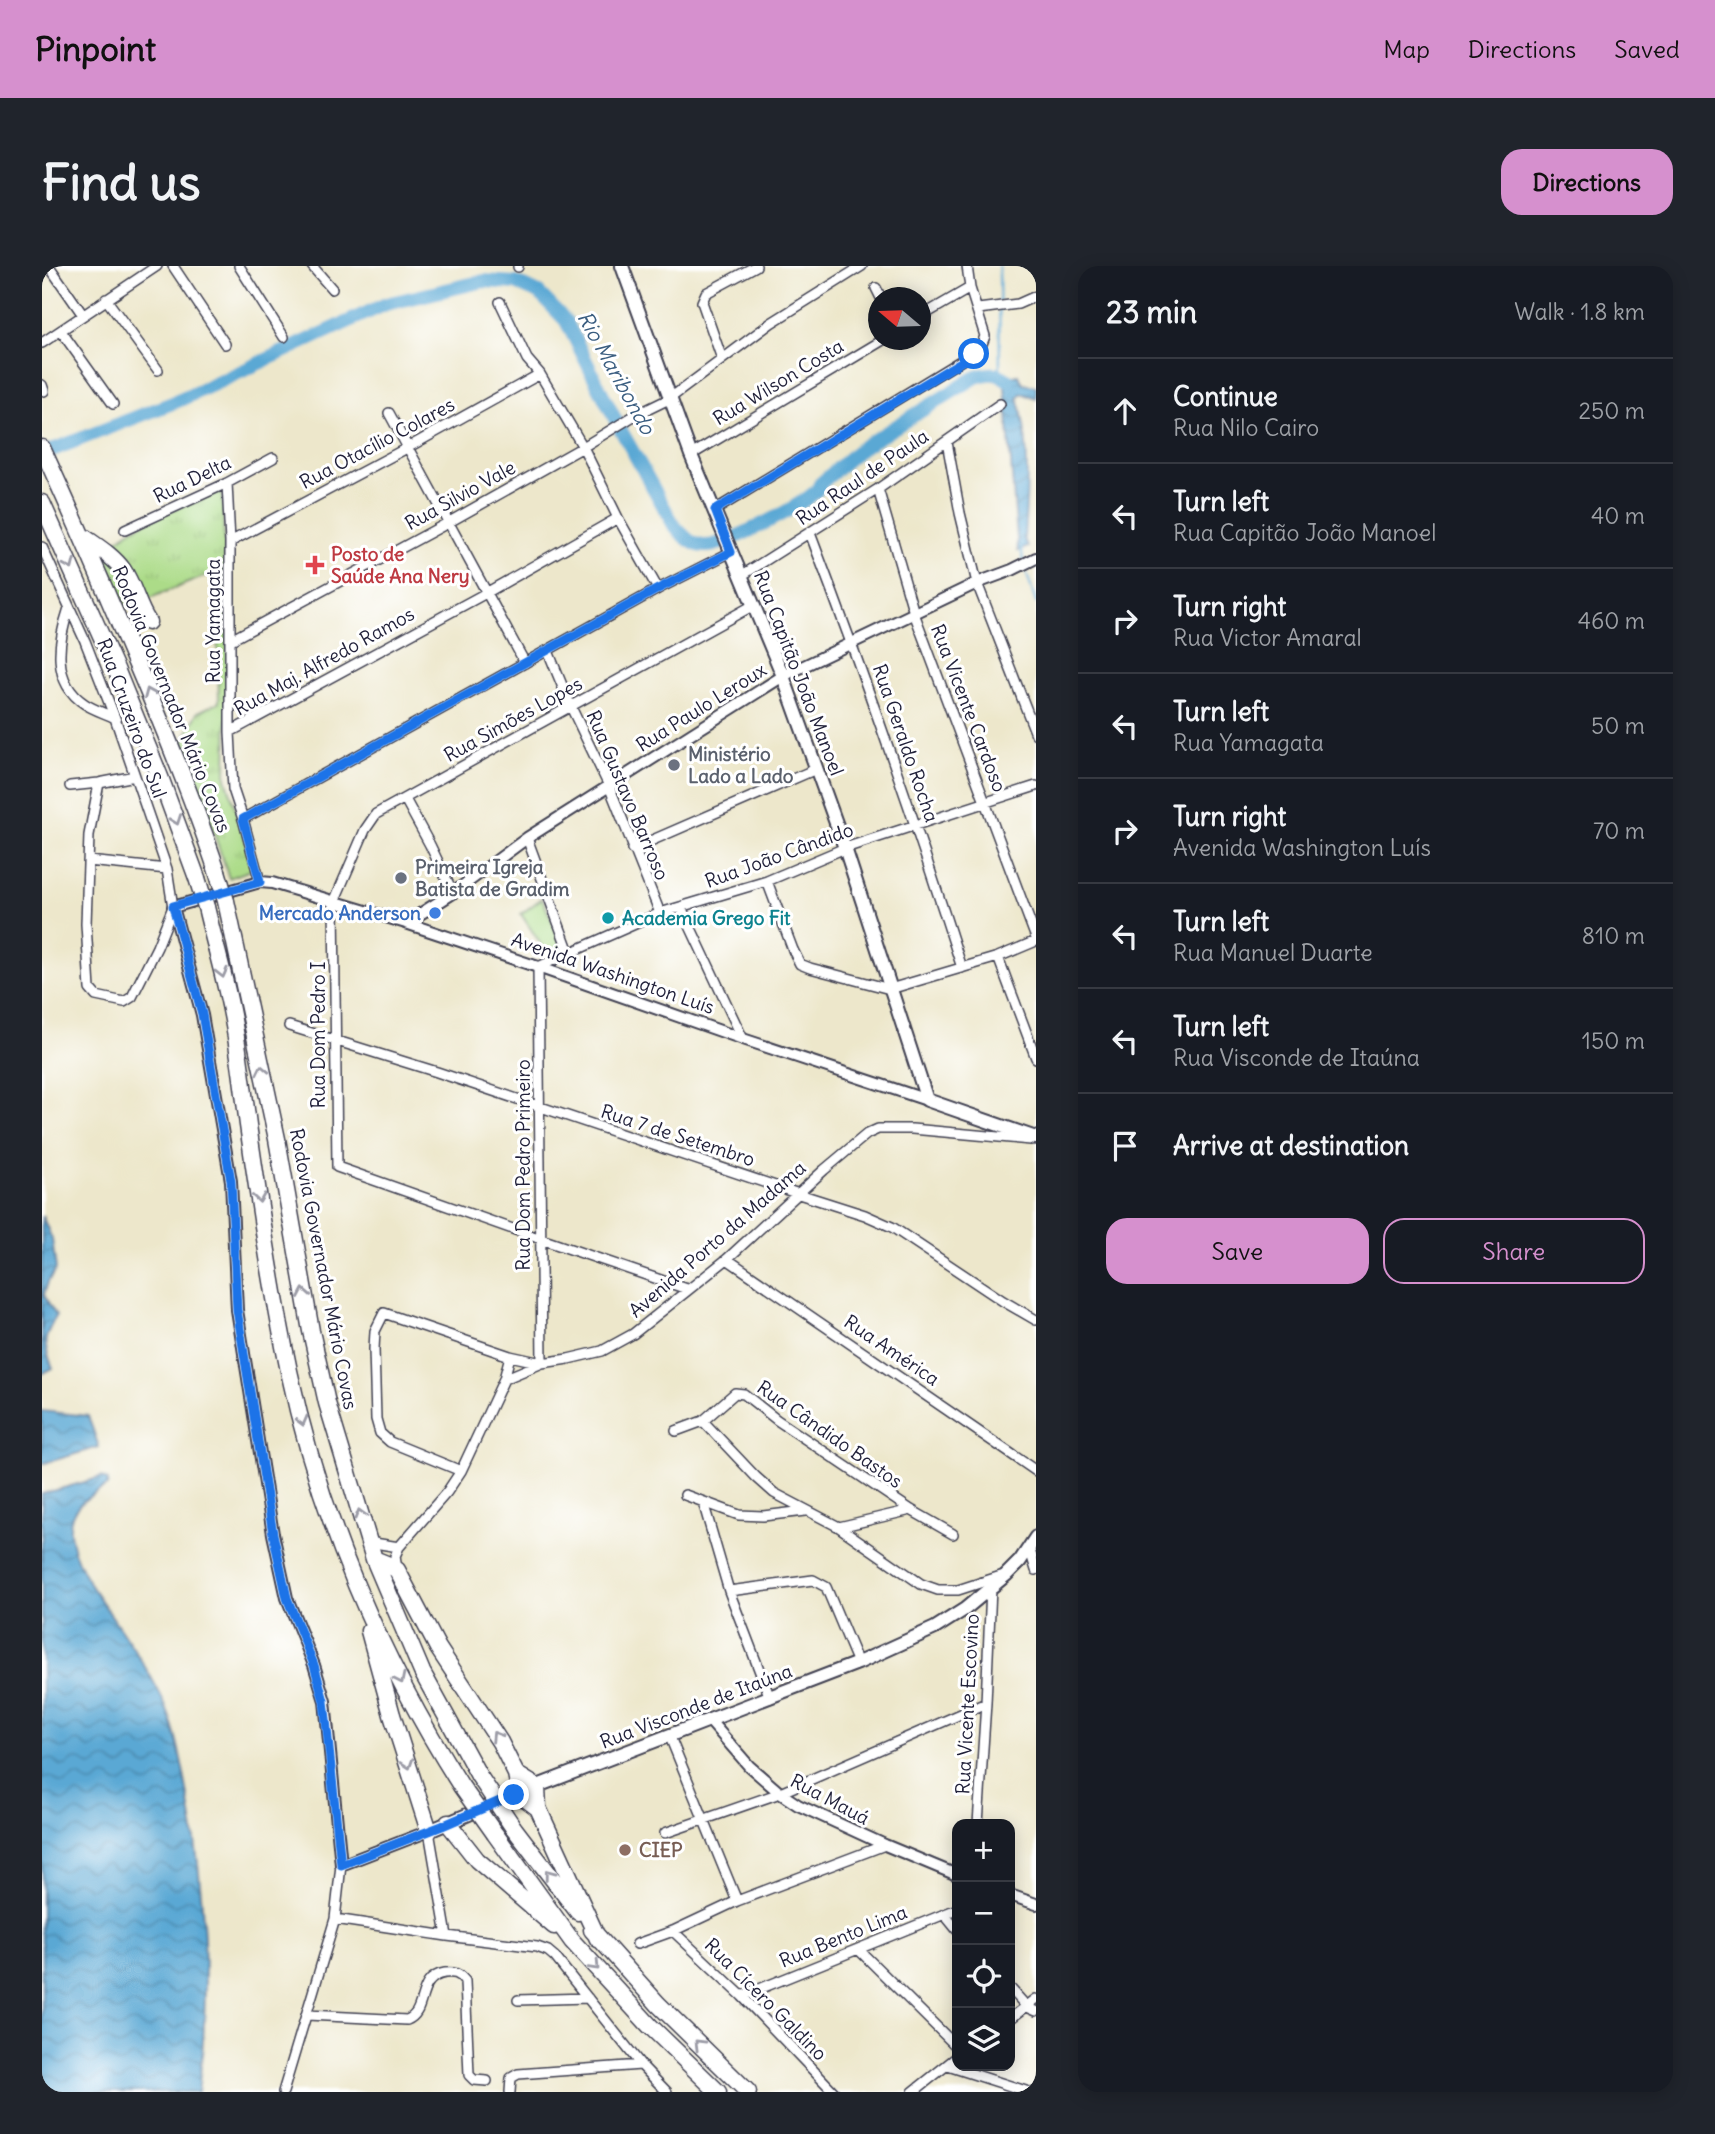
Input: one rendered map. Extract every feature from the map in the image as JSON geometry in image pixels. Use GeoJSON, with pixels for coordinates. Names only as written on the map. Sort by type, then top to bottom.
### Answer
{"type":"FeatureCollection","features":[{"type":"Feature","properties":{"kind":"highway","name":"Rodovia Governador Mário Covas"},"geometry":{"type":"LineString","coordinates":[[42,448],[83,536],[173,750],[217,871],[226,901],[277,1139],[313,1343],[327,1403],[374,1559],[422,1672],[479,1776],[513,1827],[598,1939],[658,2004],[748,2092]]}},
{"type":"Feature","properties":{"kind":"highway","name":"Rodovia Governador Mário Covas"},"geometry":{"type":"LineString","coordinates":[[42,503],[155,765],[197,878],[232,1011],[263,1226],[290,1372],[314,1467],[364,1604],[421,1719],[461,1786],[572,1941],[650,2026],[718,2092]]}},
{"type":"Feature","properties":{"kind":"highway"},"geometry":{"type":"LineString","coordinates":[[83,536],[110,555],[124,572],[142,615],[148,622]]}},
{"type":"Feature","properties":{"kind":"highway"},"geometry":{"type":"LineString","coordinates":[[374,1559],[397,1570],[438,1648],[500,1742],[516,1774],[514,1795],[526,1799],[538,1808]]}},
{"type":"Feature","properties":{"kind":"highway"},"geometry":{"type":"LineString","coordinates":[[364,1604],[370,1637],[392,1715],[429,1831]]}},
{"type":"Feature","properties":{"kind":"highway"},"geometry":{"type":"LineString","coordinates":[[516,1774],[537,1787],[538,1808],[598,1939]]}},
{"type":"Feature","properties":{"kind":"highway"},"geometry":{"type":"LineString","coordinates":[[448,1824],[477,1860],[572,1941]]}},
{"type":"Feature","properties":{"kind":"main road","name":"Rua Capitão João Manoel"},"geometry":{"type":"LineString","coordinates":[[622,266],[669,399],[783,676],[845,848],[927,1100]]}},
{"type":"Feature","properties":{"kind":"main road","name":"Avenida Washington Luís"},"geometry":{"type":"LineString","coordinates":[[927,1100],[1036,1139]]}},
{"type":"Feature","properties":{"kind":"main road","name":"Rua Visconde de Itaúna"},"geometry":{"type":"LineString","coordinates":[[429,1831],[514,1795],[858,1663],[935,1628],[965,1609],[1006,1575],[1033,1542]]}},
{"type":"Feature","properties":{"kind":"street"},"geometry":{"type":"LineString","coordinates":[[49,266],[83,315]]}},
{"type":"Feature","properties":{"kind":"street"},"geometry":{"type":"LineString","coordinates":[[42,343],[157,266]]}},
{"type":"Feature","properties":{"kind":"street"},"geometry":{"type":"LineString","coordinates":[[173,266],[225,344]]}},
{"type":"Feature","properties":{"kind":"street"},"geometry":{"type":"LineString","coordinates":[[239,266],[284,337]]}},
{"type":"Feature","properties":{"kind":"street"},"geometry":{"type":"LineString","coordinates":[[312,266],[332,289]]}},
{"type":"Feature","properties":{"kind":"street"},"geometry":{"type":"LineString","coordinates":[[722,359],[702,302],[703,297],[756,266]]}},
{"type":"Feature","properties":{"kind":"street","name":"Rua Silvio Vale"},"geometry":{"type":"LineString","coordinates":[[231,640],[669,399],[771,323],[862,266]]}},
{"type":"Feature","properties":{"kind":"street"},"geometry":{"type":"LineString","coordinates":[[715,510],[974,354],[985,336],[970,288],[967,266]]}},
{"type":"Feature","properties":{"kind":"street"},"geometry":{"type":"LineString","coordinates":[[931,311],[970,288]]}},
{"type":"Feature","properties":{"kind":"street"},"geometry":{"type":"LineString","coordinates":[[978,310],[1018,304],[1036,296]]}},
{"type":"Feature","properties":{"kind":"street"},"geometry":{"type":"LineString","coordinates":[[106,299],[158,369]]}},
{"type":"Feature","properties":{"kind":"street"},"geometry":{"type":"LineString","coordinates":[[500,302],[527,359],[540,374],[583,447],[618,518],[658,589]]}},
{"type":"Feature","properties":{"kind":"street"},"geometry":{"type":"LineString","coordinates":[[61,331],[113,404]]}},
{"type":"Feature","properties":{"kind":"street","name":"Rua Wilson Costa"},"geometry":{"type":"LineString","coordinates":[[691,455],[868,349]]}},
{"type":"Feature","properties":{"kind":"street","name":"Rua Otacílio Colares"},"geometry":{"type":"LineString","coordinates":[[230,542],[540,374]]}},
{"type":"Feature","properties":{"kind":"street","name":"Rua Raul de Paula"},"geometry":{"type":"LineString","coordinates":[[741,576],[878,489],[1000,404]]}},
{"type":"Feature","properties":{"kind":"street"},"geometry":{"type":"LineString","coordinates":[[389,413],[525,663]]}},
{"type":"Feature","properties":{"kind":"street"},"geometry":{"type":"LineString","coordinates":[[947,442],[977,583],[1036,734]]}},
{"type":"Feature","properties":{"kind":"street","name":"Rua Delta"},"geometry":{"type":"LineString","coordinates":[[125,530],[227,483],[273,458]]}},
{"type":"Feature","properties":{"kind":"street","name":"Rua Yamagata"},"geometry":{"type":"LineString","coordinates":[[227,483],[233,789],[260,882]]}},
{"type":"Feature","properties":{"kind":"street","name":"Rua Vicente Cardoso"},"geometry":{"type":"LineString","coordinates":[[878,489],[914,613],[1036,939]]}},
{"type":"Feature","properties":{"kind":"street","name":"Rua Maj. Alfredo Ramos"},"geometry":{"type":"LineString","coordinates":[[230,732],[618,518]]}},
{"type":"Feature","properties":{"kind":"street","name":"Rua Geraldo Rocha"},"geometry":{"type":"LineString","coordinates":[[810,533],[916,826],[962,968]]}},
{"type":"Feature","properties":{"kind":"street"},"geometry":{"type":"LineString","coordinates":[[243,819],[658,589],[728,543]]}},
{"type":"Feature","properties":{"kind":"street","name":"Rua Cruzeiro do Sul"},"geometry":{"type":"LineString","coordinates":[[42,547],[85,640],[115,718],[167,869],[173,906]]}},
{"type":"Feature","properties":{"kind":"street","name":"Rua Paulo Leroux"},"geometry":{"type":"LineString","coordinates":[[406,923],[453,893],[527,838],[783,676],[1033,559]]}},
{"type":"Feature","properties":{"kind":"street","name":"Rua Simões Lopes"},"geometry":{"type":"LineString","coordinates":[[334,902],[370,820],[383,808],[405,799],[752,606]]}},
{"type":"Feature","properties":{"kind":"street"},"geometry":{"type":"LineString","coordinates":[[69,608],[61,632],[59,658],[63,677],[70,691],[85,704],[115,718]]}},
{"type":"Feature","properties":{"kind":"street","name":"Rua Gustavo Barroso"},"geometry":{"type":"LineString","coordinates":[[548,651],[608,786],[660,913]]}},
{"type":"Feature","properties":{"kind":"street"},"geometry":{"type":"LineString","coordinates":[[632,849],[816,768]]}},
{"type":"Feature","properties":{"kind":"street"},"geometry":{"type":"LineString","coordinates":[[71,786],[135,776]]}},
{"type":"Feature","properties":{"kind":"street"},"geometry":{"type":"LineString","coordinates":[[99,783],[89,835],[86,923],[90,989],[96,996],[129,1001],[157,947],[173,906]]}},
{"type":"Feature","properties":{"kind":"street","name":"Rua João Cândido"},"geometry":{"type":"LineString","coordinates":[[538,967],[660,913],[767,881],[845,848],[1036,786]]}},
{"type":"Feature","properties":{"kind":"street"},"geometry":{"type":"LineString","coordinates":[[405,799],[453,893]]}},
{"type":"Feature","properties":{"kind":"street"},"geometry":{"type":"LineString","coordinates":[[527,838],[569,951]]}},
{"type":"Feature","properties":{"kind":"street"},"geometry":{"type":"LineString","coordinates":[[88,861],[167,869]]}},
{"type":"Feature","properties":{"kind":"street"},"geometry":{"type":"LineString","coordinates":[[767,881],[800,964],[890,989],[999,957],[1036,939]]}},
{"type":"Feature","properties":{"kind":"street","name":"Avenida Washington Luís"},"geometry":{"type":"LineString","coordinates":[[173,906],[260,882],[272,883],[406,923],[743,1040],[927,1100]]}},
{"type":"Feature","properties":{"kind":"street","name":"Rua Dom Pedro I"},"geometry":{"type":"LineString","coordinates":[[334,902],[337,1167],[541,1239]]}},
{"type":"Feature","properties":{"kind":"street"},"geometry":{"type":"LineString","coordinates":[[173,906],[202,1014],[231,1181],[237,1310],[273,1534],[287,1598],[314,1665],[324,1701],[341,1865],[335,1919],[283,2092]]}},
{"type":"Feature","properties":{"kind":"street"},"geometry":{"type":"LineString","coordinates":[[681,907],[743,1040]]}},
{"type":"Feature","properties":{"kind":"street"},"geometry":{"type":"LineString","coordinates":[[999,957],[1036,1058]]}},
{"type":"Feature","properties":{"kind":"street","name":"Rua Dom Pedro Primeiro"},"geometry":{"type":"LineString","coordinates":[[538,967],[542,1363]]}},
{"type":"Feature","properties":{"kind":"street","name":"Rua 7 de Setembro"},"geometry":{"type":"LineString","coordinates":[[289,1026],[437,1072],[865,1214],[892,1227],[1036,1320]]}},
{"type":"Feature","properties":{"kind":"street","name":"Avenida Porto da Madama"},"geometry":{"type":"LineString","coordinates":[[461,1471],[390,1442],[380,1433],[376,1419],[374,1349],[375,1331],[384,1313],[510,1356],[542,1363],[603,1351],[633,1334],[726,1259],[867,1134],[878,1129],[912,1129],[1036,1139]]}},
{"type":"Feature","properties":{"kind":"street"},"geometry":{"type":"LineString","coordinates":[[541,1239],[687,1289]]}},
{"type":"Feature","properties":{"kind":"street","name":"Rua América"},"geometry":{"type":"LineString","coordinates":[[726,1259],[1036,1471]]}},
{"type":"Feature","properties":{"kind":"street"},"geometry":{"type":"LineString","coordinates":[[397,1570],[395,1556],[399,1547],[447,1492],[461,1471],[504,1379],[510,1356]]}},
{"type":"Feature","properties":{"kind":"street"},"geometry":{"type":"LineString","coordinates":[[504,1379],[542,1363]]}},
{"type":"Feature","properties":{"kind":"street","name":"Rua Cândido Bastos"},"geometry":{"type":"LineString","coordinates":[[703,1421],[735,1393],[744,1394],[777,1420],[911,1510],[953,1534]]}},
{"type":"Feature","properties":{"kind":"street"},"geometry":{"type":"LineString","coordinates":[[676,1431],[703,1421],[774,1493],[839,1527],[921,1584],[938,1590],[958,1590],[1006,1575]]}},
{"type":"Feature","properties":{"kind":"street"},"geometry":{"type":"LineString","coordinates":[[685,1495],[739,1515],[762,1516],[807,1511]]}},
{"type":"Feature","properties":{"kind":"street"},"geometry":{"type":"LineString","coordinates":[[703,1502],[729,1591],[770,1698]]}},
{"type":"Feature","properties":{"kind":"street","name":"Rua Cândido Bastos"},"geometry":{"type":"LineString","coordinates":[[839,1527],[911,1510]]}},
{"type":"Feature","properties":{"kind":"street"},"geometry":{"type":"LineString","coordinates":[[368,1542],[399,1547]]}},
{"type":"Feature","properties":{"kind":"street"},"geometry":{"type":"LineString","coordinates":[[1033,1542],[1036,1570]]}},
{"type":"Feature","properties":{"kind":"street"},"geometry":{"type":"LineString","coordinates":[[729,1591],[813,1580],[819,1582],[826,1587],[858,1663]]}},
{"type":"Feature","properties":{"kind":"street","name":"Rua Vicente Escovino"},"geometry":{"type":"LineString","coordinates":[[978,1819],[990,1587]]}},
{"type":"Feature","properties":{"kind":"street"},"geometry":{"type":"LineString","coordinates":[[665,1833],[780,1793],[986,1703]]}},
{"type":"Feature","properties":{"kind":"street","name":"Rua Mauá"},"geometry":{"type":"LineString","coordinates":[[710,1721],[749,1766],[780,1793],[819,1816],[952,1873]]}},
{"type":"Feature","properties":{"kind":"street"},"geometry":{"type":"LineString","coordinates":[[670,1737],[737,1901]]}},
{"type":"Feature","properties":{"kind":"street"},"geometry":{"type":"LineString","coordinates":[[429,1831],[447,1936]]}},
{"type":"Feature","properties":{"kind":"street","name":"Rua Visconde de Itaúna"},"geometry":{"type":"LineString","coordinates":[[341,1865],[429,1831]]}},
{"type":"Feature","properties":{"kind":"street"},"geometry":{"type":"LineString","coordinates":[[637,1944],[673,1931],[737,1901],[885,1845]]}},
{"type":"Feature","properties":{"kind":"street"},"geometry":{"type":"LineString","coordinates":[[1015,1897],[1036,1904]]}},
{"type":"Feature","properties":{"kind":"street","name":"Rua Bento Lima"},"geometry":{"type":"LineString","coordinates":[[742,1996],[952,1911]]}},
{"type":"Feature","properties":{"kind":"street"},"geometry":{"type":"LineString","coordinates":[[944,1914],[952,1924]]}},
{"type":"Feature","properties":{"kind":"street"},"geometry":{"type":"LineString","coordinates":[[335,1919],[537,1947],[548,1951],[641,2065],[667,2092]]}},
{"type":"Feature","properties":{"kind":"street","name":"Rua Cícero Galdino"},"geometry":{"type":"LineString","coordinates":[[673,1931],[742,1996],[834,2092]]}},
{"type":"Feature","properties":{"kind":"street"},"geometry":{"type":"LineString","coordinates":[[858,1949],[952,2041]]}},
{"type":"Feature","properties":{"kind":"street"},"geometry":{"type":"LineString","coordinates":[[307,2015],[407,2020],[416,2012],[430,1979],[453,1972],[465,1981],[469,2075],[474,2080],[486,2081]]}},
{"type":"Feature","properties":{"kind":"street"},"geometry":{"type":"LineString","coordinates":[[1015,1993],[1031,2009]]}},
{"type":"Feature","properties":{"kind":"street"},"geometry":{"type":"LineString","coordinates":[[518,2000],[588,1998]]}},
{"type":"Feature","properties":{"kind":"street"},"geometry":{"type":"LineString","coordinates":[[1015,2017],[1031,2009],[1036,1999]]}},
{"type":"Feature","properties":{"kind":"street"},"geometry":{"type":"LineString","coordinates":[[914,2092],[952,2062]]}},
{"type":"Feature","properties":{"kind":"street"},"geometry":{"type":"LineString","coordinates":[[510,2092],[511,2078],[518,2074],[641,2065]]}},
{"type":"Feature","properties":{"kind":"street"},"geometry":{"type":"LineString","coordinates":[[948,2066],[1029,2092]]}},
{"type":"Feature","properties":{"kind":"green space"},"geometry":{"type":"Polygon","coordinates":[[[222,490],[228,654],[226,778],[254,869],[229,878],[183,742],[198,712],[219,702],[216,572],[127,607],[103,553],[114,542],[142,524],[222,490]]]}},
{"type":"Feature","properties":{"kind":"green space"},"geometry":{"type":"Polygon","coordinates":[[[542,898],[563,946],[547,954],[521,914],[542,898]]]}},
{"type":"Feature","properties":{"kind":"water"},"geometry":{"type":"Polygon","coordinates":[[[1018,375],[1024,384],[1036,386],[1036,399],[1022,393],[1018,397],[1025,432],[1027,485],[1024,539],[1028,547],[1018,551],[1005,387],[1018,375]]]}},
{"type":"Feature","properties":{"kind":"water"},"geometry":{"type":"Polygon","coordinates":[[[42,1216],[52,1239],[56,1269],[44,1295],[56,1316],[46,1342],[53,1368],[42,1374],[42,1216]]]}},
{"type":"Feature","properties":{"kind":"water"},"geometry":{"type":"Polygon","coordinates":[[[42,1411],[88,1416],[99,1447],[42,1464],[42,1411]]]}},
{"type":"Feature","properties":{"kind":"water"},"geometry":{"type":"Polygon","coordinates":[[[102,1477],[108,1481],[107,1486],[76,1509],[72,1515],[70,1532],[76,1556],[87,1579],[152,1678],[162,1698],[180,1755],[193,1827],[202,1903],[205,1979],[198,2092],[42,2092],[42,1494],[102,1477]]]}},
{"type":"Feature","properties":{"kind":"waterway"},"geometry":{"type":"LineString","coordinates":[[999,266],[1000,374]]}},
{"type":"Feature","properties":{"kind":"waterway","name":"Rio Maribondo"},"geometry":{"type":"LineString","coordinates":[[42,454],[180,400],[386,304],[484,281],[516,283],[539,293],[566,321],[618,425],[675,527],[693,543],[706,546],[745,533],[806,499],[861,448],[976,377],[993,374],[1009,381]]}},
{"type":"Feature","properties":{"kind":"waterway"},"geometry":{"type":"LineString","coordinates":[[1021,547],[1023,561]]}},
{"type":"Feature","properties":{"kind":"waterway"},"geometry":{"type":"LineString","coordinates":[[1025,568],[1036,603]]}},
{"type":"Feature","properties":{"kind":"place","name":"Posto de Saúde Ana Nery"},"geometry":{"type":"Point","coordinates":[315,565]}},
{"type":"Feature","properties":{"kind":"place","name":"Ministério Lado a Lado"},"geometry":{"type":"Point","coordinates":[674,765]}},
{"type":"Feature","properties":{"kind":"place","name":"Primeira Igreja Batista de Gradim"},"geometry":{"type":"Point","coordinates":[401,878]}},
{"type":"Feature","properties":{"kind":"place","name":"Mercado Anderson"},"geometry":{"type":"Point","coordinates":[435,913]}},
{"type":"Feature","properties":{"kind":"place","name":"Academia Grego Fit"},"geometry":{"type":"Point","coordinates":[608,918]}},
{"type":"Feature","properties":{"kind":"place","name":"CIEP"},"geometry":{"type":"Point","coordinates":[625,1850]}},
{"type":"Feature","properties":{"kind":"route"},"geometry":{"type":"LineString","coordinates":[[514,1795],[341,1865],[324,1701],[314,1665],[287,1598],[273,1534],[237,1310],[231,1181],[202,1014],[173,906],[260,882],[243,819],[658,589],[731,552],[715,510],[974,354]]}}]}
